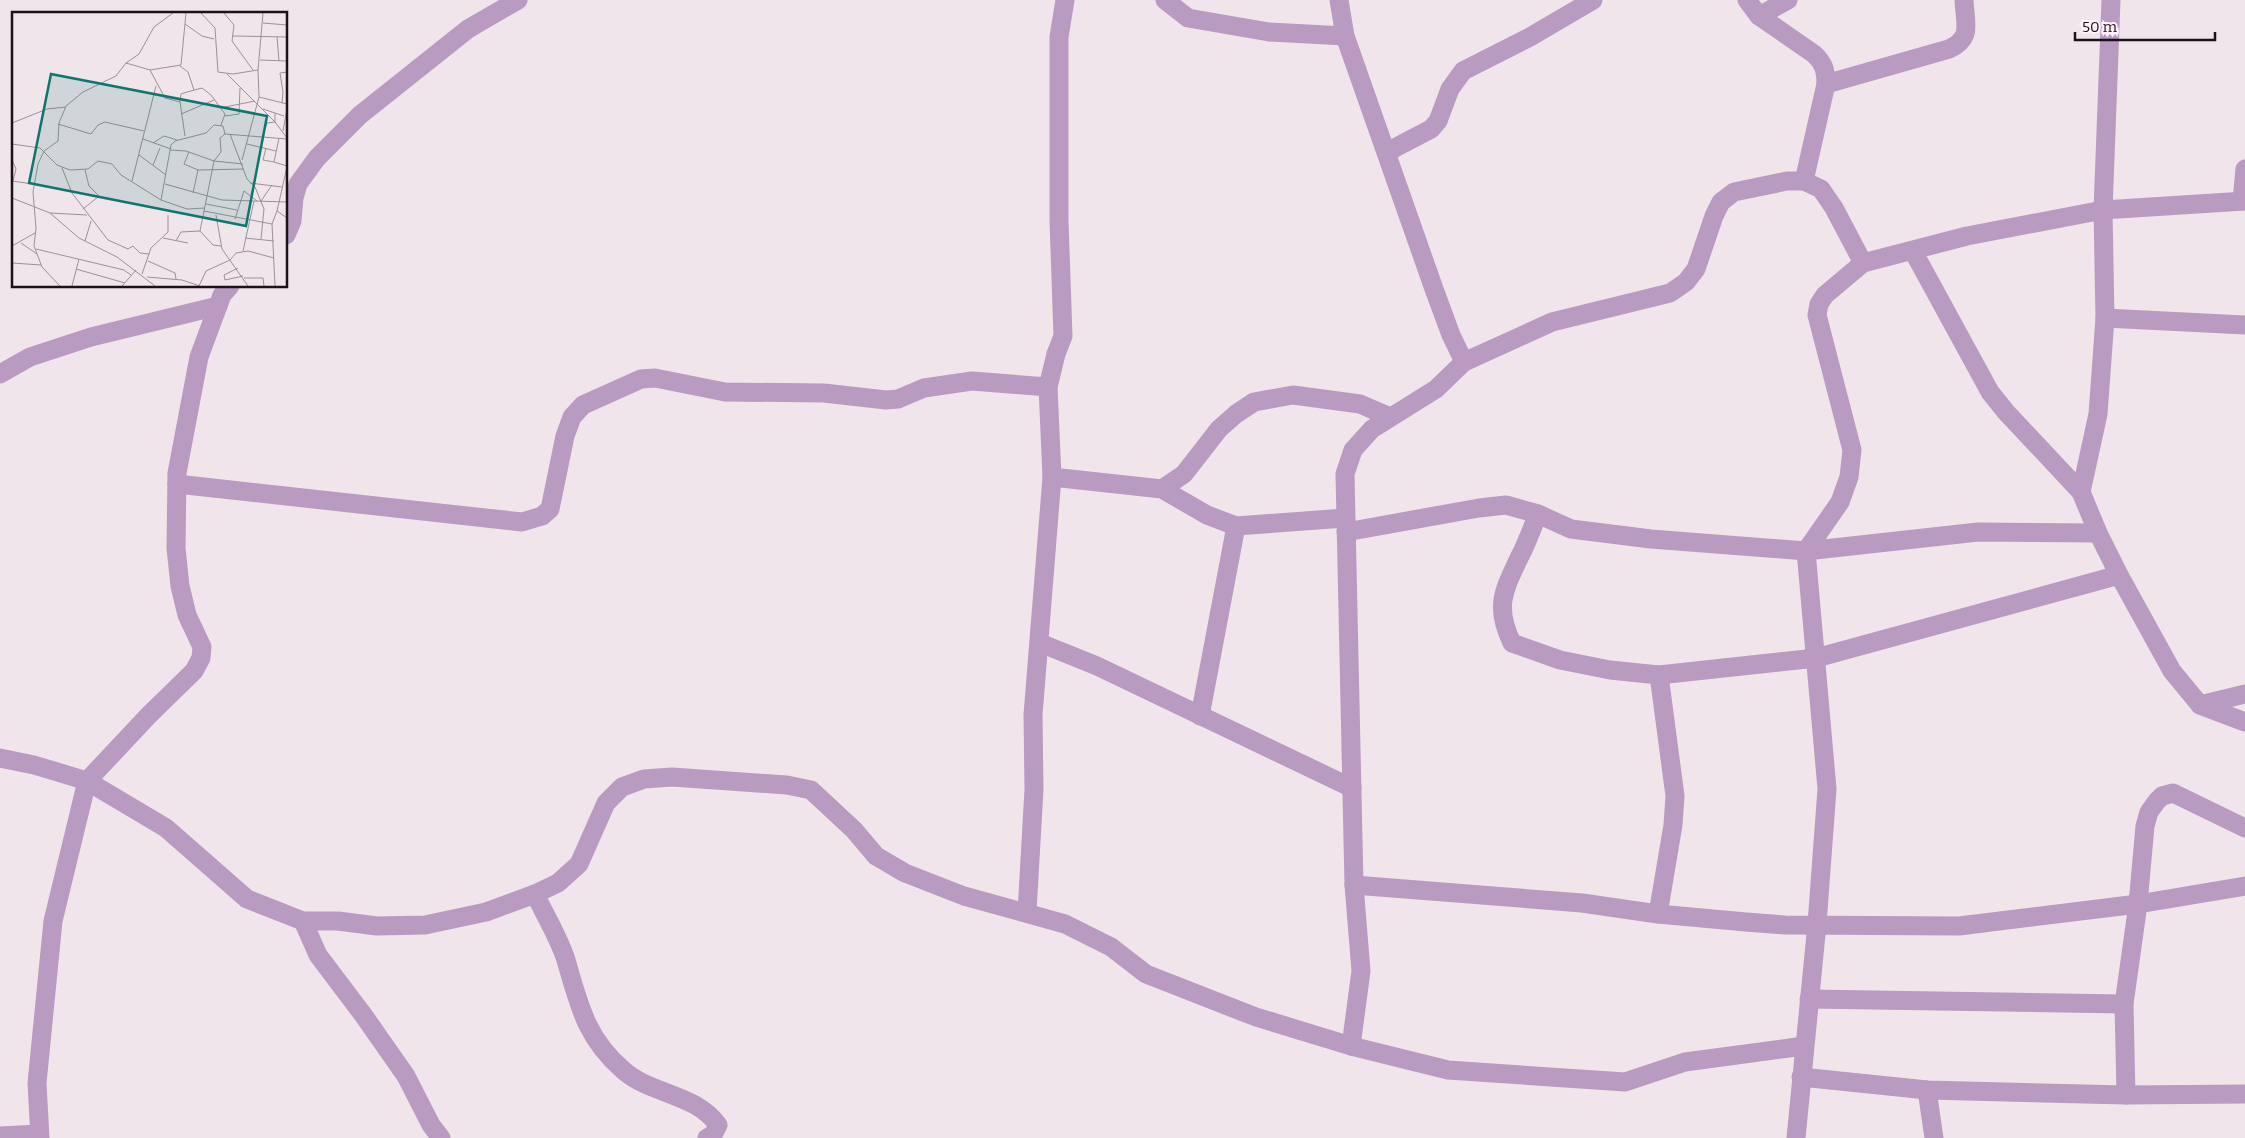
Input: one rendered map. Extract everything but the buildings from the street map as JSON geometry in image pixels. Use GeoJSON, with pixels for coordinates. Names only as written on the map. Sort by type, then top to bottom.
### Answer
{"type":"FeatureCollection","features":[{"type":"Feature","properties":{"kind":"street"},"geometry":{"type":"LineString","coordinates":[[288,230],[292,221],[294,198],[298,184],[317,158],[360,115],[468,29],[518,0]]}},
{"type":"Feature","properties":{"kind":"street"},"geometry":{"type":"LineString","coordinates":[[1027,912],[1034,789],[1033,714],[1052,477],[1048,387],[1056,354],[1063,336],[1058,221],[1059,47],[1065,0]]}},
{"type":"Feature","properties":{"kind":"street"},"geometry":{"type":"LineString","coordinates":[[1165,0],[1188,18],[1269,32],[1345,36]]}},
{"type":"Feature","properties":{"kind":"street"},"geometry":{"type":"LineString","coordinates":[[1339,0],[1345,36],[1438,298],[1464,362]]}},
{"type":"Feature","properties":{"kind":"street"},"geometry":{"type":"LineString","coordinates":[[1387,152],[1431,129],[1438,121],[1450,89],[1464,71],[1530,37],[1593,0]]}},
{"type":"Feature","properties":{"kind":"street"},"geometry":{"type":"LineString","coordinates":[[1747,0],[1759,16],[1821,61],[1826,72],[1826,84],[1804,181]]}},
{"type":"Feature","properties":{"kind":"street"},"geometry":{"type":"LineString","coordinates":[[1759,16],[1788,0]]}},
{"type":"Feature","properties":{"kind":"street"},"geometry":{"type":"LineString","coordinates":[[1826,84],[1949,49],[1960,44],[1966,35],[1964,0]]}},
{"type":"Feature","properties":{"kind":"street"},"geometry":{"type":"LineString","coordinates":[[2081,492],[2098,414],[2105,318],[2103,210],[2111,0]]}},
{"type":"Feature","properties":{"kind":"street"},"geometry":{"type":"LineString","coordinates":[[1796,1138],[1827,789],[1806,551],[1840,502],[1849,477],[1852,450],[1817,316],[1819,304],[1825,295],[1863,263],[1967,236],[2103,210],[2244,201],[2245,169]]}},
{"type":"Feature","properties":{"kind":"street"},"geometry":{"type":"LineString","coordinates":[[1351,1046],[1361,971],[1354,885],[1345,474],[1353,450],[1372,428],[1436,388],[1464,362],[1552,322],[1670,293],[1686,282],[1696,270],[1714,216],[1721,202],[1734,192],[1787,181],[1804,181],[1821,189],[1834,208],[1863,263]]}},
{"type":"Feature","properties":{"kind":"street"},"geometry":{"type":"LineString","coordinates":[[1913,251],[1990,392],[2012,419],[2081,492],[2119,575],[2172,672],[2200,705],[2245,722]]}},
{"type":"Feature","properties":{"kind":"street"},"geometry":{"type":"LineString","coordinates":[[0,1136],[39,1136],[37,1083],[53,922],[87,781],[148,716],[194,671],[201,658],[202,647],[187,615],[180,586],[176,548],[177,473],[198,358],[222,295],[228,288]]}},
{"type":"Feature","properties":{"kind":"street"},"geometry":{"type":"LineString","coordinates":[[0,374],[30,356],[90,337],[218,306]]}},
{"type":"Feature","properties":{"kind":"street"},"geometry":{"type":"LineString","coordinates":[[2105,318],[2245,325]]}},
{"type":"Feature","properties":{"kind":"street"},"geometry":{"type":"LineString","coordinates":[[177,484],[522,522],[542,516],[550,509],[565,436],[572,417],[583,405],[641,380],[656,378],[725,392],[824,393],[886,400],[898,399],[924,388],[972,381],[1048,387]]}},
{"type":"Feature","properties":{"kind":"street"},"geometry":{"type":"LineString","coordinates":[[1162,489],[1184,474],[1219,428],[1254,402],[1293,395],[1360,404],[1390,418]]}},
{"type":"Feature","properties":{"kind":"street"},"geometry":{"type":"LineString","coordinates":[[1052,477],[1162,489],[1207,515],[1236,526],[1346,525],[1506,505],[1538,514],[1571,529],[1651,539],[1806,551],[1978,532],[2098,532]]}},
{"type":"Feature","properties":{"kind":"street"},"geometry":{"type":"LineString","coordinates":[[1538,514],[1502,595],[1505,628],[1512,643],[1560,660],[1610,670],[1659,675],[1816,658],[2119,575]]}},
{"type":"Feature","properties":{"kind":"street"},"geometry":{"type":"LineString","coordinates":[[1200,716],[1236,526]]}},
{"type":"Feature","properties":{"kind":"street"},"geometry":{"type":"LineString","coordinates":[[1040,643],[1097,666],[1352,788]]}},
{"type":"Feature","properties":{"kind":"street"},"geometry":{"type":"LineString","coordinates":[[1658,914],[1673,825],[1675,796],[1659,675]]}},
{"type":"Feature","properties":{"kind":"street"},"geometry":{"type":"LineString","coordinates":[[2200,705],[2245,694]]}},
{"type":"Feature","properties":{"kind":"street"},"geometry":{"type":"LineString","coordinates":[[0,758],[34,765],[87,781],[166,828],[247,899],[303,921],[338,921],[377,926],[425,925],[486,912],[535,894],[558,883],[579,864],[606,803],[622,786],[644,778],[672,777],[787,785],[811,790],[854,830],[876,856],[905,872],[964,896],[1065,924],[1104,943],[1146,974],[1256,1017],[1351,1046],[1448,1070],[1626,1082],[1685,1062],[1804,1046]]}},
{"type":"Feature","properties":{"kind":"street"},"geometry":{"type":"LineString","coordinates":[[2126,1095],[2124,1004],[2138,904],[2145,826],[2149,812],[2162,796],[2173,793],[2185,797],[2245,828]]}},
{"type":"Feature","properties":{"kind":"street"},"geometry":{"type":"LineString","coordinates":[[1354,885],[1582,903],[1658,914],[1785,925],[1959,926],[2138,904],[2245,886]]}},
{"type":"Feature","properties":{"kind":"street"},"geometry":{"type":"LineString","coordinates":[[535,894],[566,959],[569,975],[583,1015],[597,1044],[624,1071],[652,1087],[697,1105],[710,1115],[718,1125],[713,1135],[707,1138]]}},
{"type":"Feature","properties":{"kind":"street"},"geometry":{"type":"LineString","coordinates":[[303,921],[318,955],[406,1076],[431,1125],[441,1138]]}},
{"type":"Feature","properties":{"kind":"street"},"geometry":{"type":"LineString","coordinates":[[1809,999],[2124,1004]]}},
{"type":"Feature","properties":{"kind":"street"},"geometry":{"type":"LineString","coordinates":[[1801,1077],[1927,1090],[2126,1095],[2245,1094]]}},
{"type":"Feature","properties":{"kind":"street"},"geometry":{"type":"LineString","coordinates":[[1927,1090],[1934,1138]]}}]}
